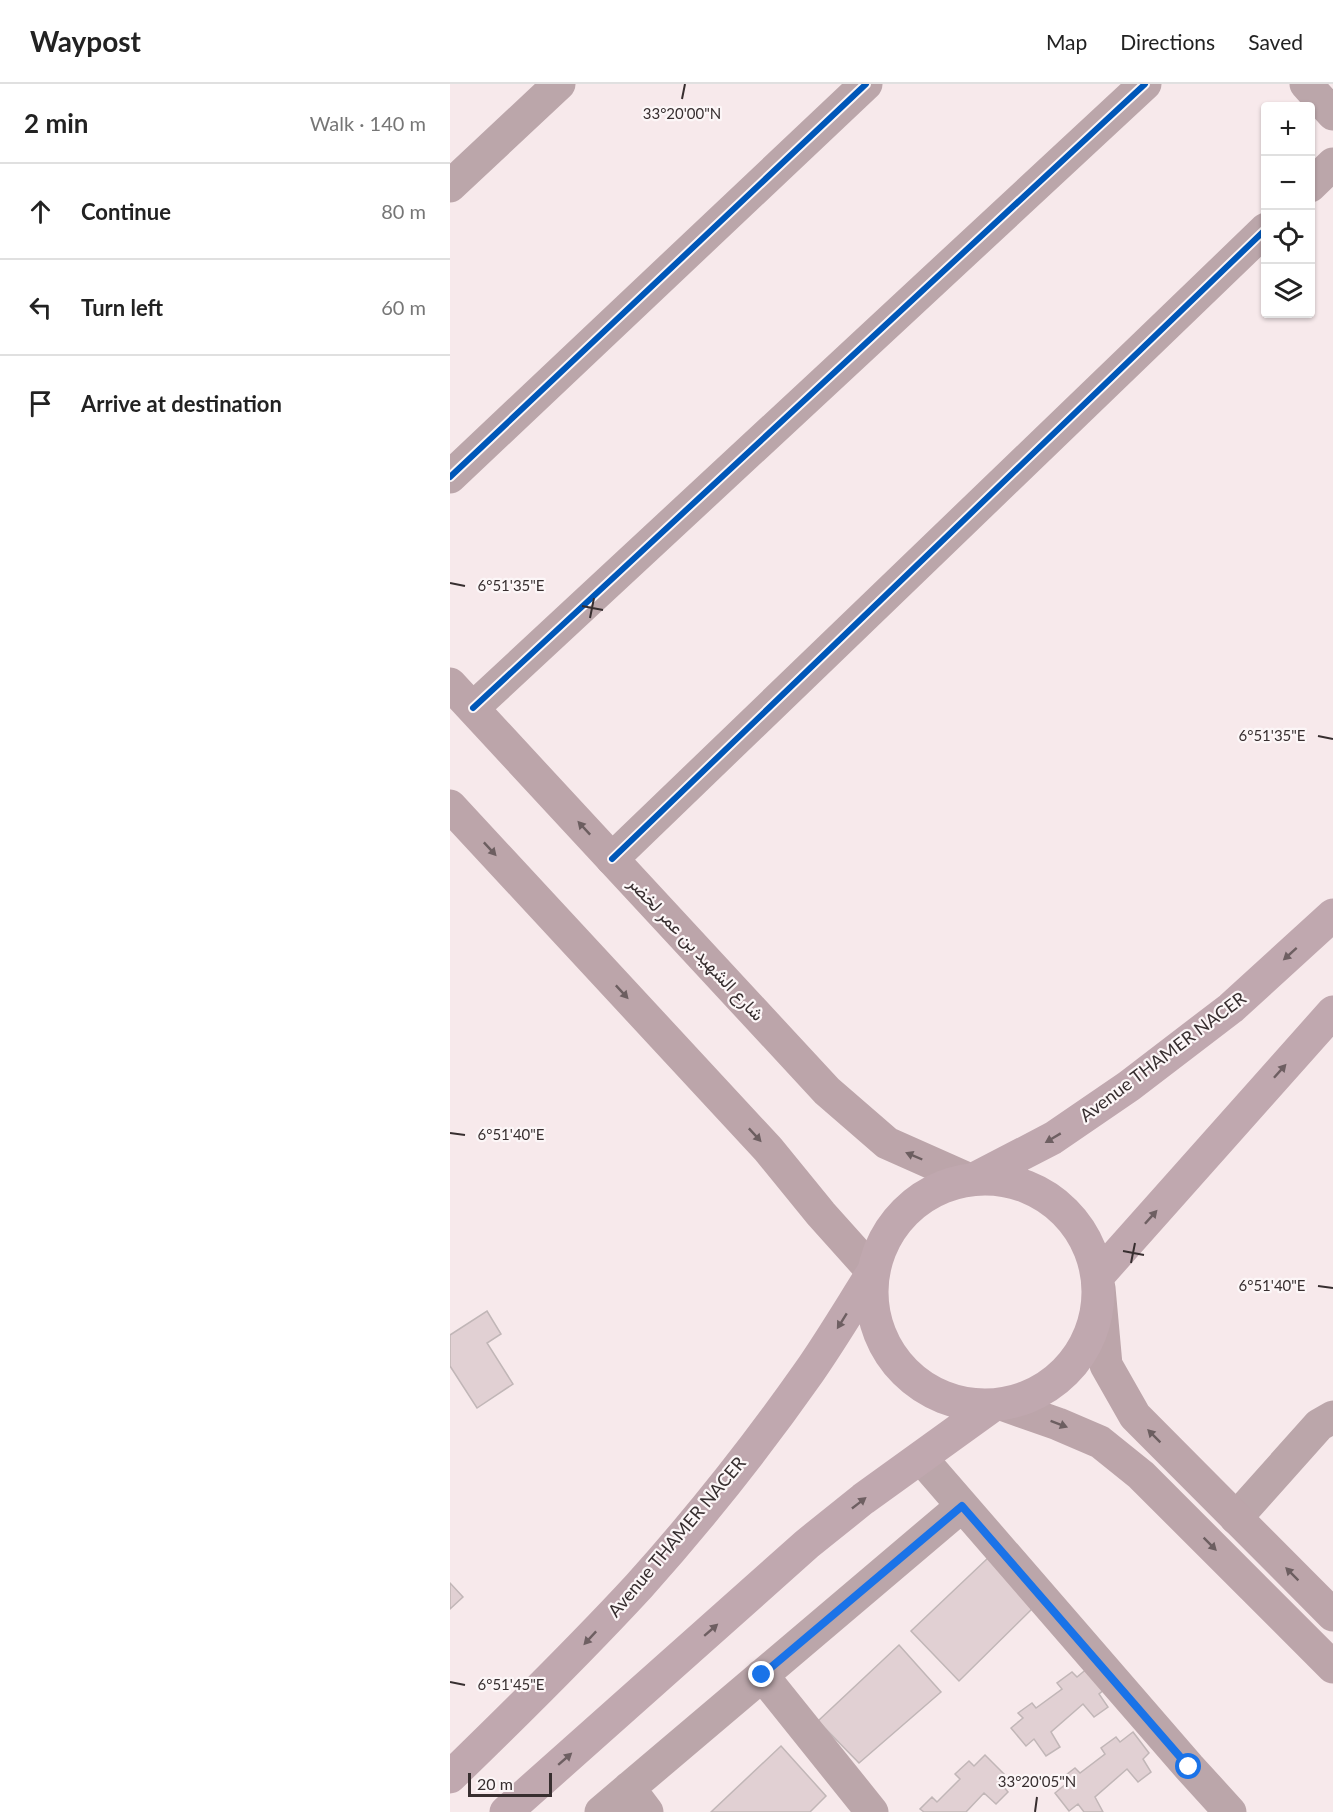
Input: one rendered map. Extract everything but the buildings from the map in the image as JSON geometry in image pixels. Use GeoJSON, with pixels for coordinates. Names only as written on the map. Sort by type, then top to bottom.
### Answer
{"type":"FeatureCollection","features":[{"type":"Feature","properties":{"kind":"highway","name":"Avenue THAMER NACER"},"geometry":{"type":"LineString","coordinates":[[973,1178],[1053,1138],[1129,1086],[1231,1008],[1333,915]]}},
{"type":"Feature","properties":{"kind":"highway"},"geometry":{"type":"LineString","coordinates":[[1099,1282],[1333,1012]]}},
{"type":"Feature","properties":{"kind":"highway"},"geometry":{"type":"LineString","coordinates":[[973,1178],[1012,1181],[1044,1193],[1070,1215],[1089,1244],[1099,1282],[1097,1315],[1088,1341],[1073,1364],[1054,1383],[1030,1397],[998,1405],[957,1403],[926,1390],[899,1368],[881,1339],[872,1306],[873,1272],[885,1236],[909,1207],[936,1189],[973,1178]]}},
{"type":"Feature","properties":{"kind":"highway","name":"Avenue THAMER NACER"},"geometry":{"type":"LineString","coordinates":[[450,1778],[578,1651],[700,1515],[810,1370],[873,1272]]}},
{"type":"Feature","properties":{"kind":"highway"},"geometry":{"type":"LineString","coordinates":[[506,1812],[807,1544],[863,1499],[998,1405]]}},
{"type":"Feature","properties":{"kind":"main road","name":"شارع الشهيد بن عمر لخضر"},"geometry":{"type":"LineString","coordinates":[[450,684],[827,1090],[887,1143],[973,1178]]}},
{"type":"Feature","properties":{"kind":"main road"},"geometry":{"type":"LineString","coordinates":[[450,806],[768,1149],[820,1214],[873,1272]]}},
{"type":"Feature","properties":{"kind":"main road"},"geometry":{"type":"LineString","coordinates":[[1099,1282],[1106,1365],[1135,1416],[1333,1615]]}},
{"type":"Feature","properties":{"kind":"main road"},"geometry":{"type":"LineString","coordinates":[[998,1405],[1058,1424],[1100,1442],[1141,1475],[1333,1667]]}},
{"type":"Feature","properties":{"kind":"street"},"geometry":{"type":"LineString","coordinates":[[450,186],[560,84]]}},
{"type":"Feature","properties":{"kind":"street"},"geometry":{"type":"LineString","coordinates":[[450,477],[866,84]]}},
{"type":"Feature","properties":{"kind":"street"},"geometry":{"type":"LineString","coordinates":[[473,708],[1145,84]]}},
{"type":"Feature","properties":{"kind":"street"},"geometry":{"type":"LineString","coordinates":[[1306,84],[1333,114]]}},
{"type":"Feature","properties":{"kind":"street"},"geometry":{"type":"LineString","coordinates":[[1315,182],[1333,164]]}},
{"type":"Feature","properties":{"kind":"street"},"geometry":{"type":"LineString","coordinates":[[612,859],[1261,234]]}},
{"type":"Feature","properties":{"kind":"street"},"geometry":{"type":"LineString","coordinates":[[1236,1518],[1319,1425],[1333,1417]]}},
{"type":"Feature","properties":{"kind":"street"},"geometry":{"type":"LineString","coordinates":[[921,1458],[1230,1812]]}},
{"type":"Feature","properties":{"kind":"street"},"geometry":{"type":"LineString","coordinates":[[601,1812],[638,1800],[762,1675],[962,1506]]}},
{"type":"Feature","properties":{"kind":"street"},"geometry":{"type":"LineString","coordinates":[[762,1675],[872,1812]]}},
{"type":"Feature","properties":{"kind":"cycle path"},"geometry":{"type":"LineString","coordinates":[[450,477],[866,84]]}},
{"type":"Feature","properties":{"kind":"cycle path"},"geometry":{"type":"LineString","coordinates":[[473,708],[1145,84]]}},
{"type":"Feature","properties":{"kind":"cycle path"},"geometry":{"type":"LineString","coordinates":[[612,859],[1261,234]]}},
{"type":"Feature","properties":{"kind":"route"},"geometry":{"type":"LineString","coordinates":[[762,1675],[962,1506],[1189,1767]]}}]}
